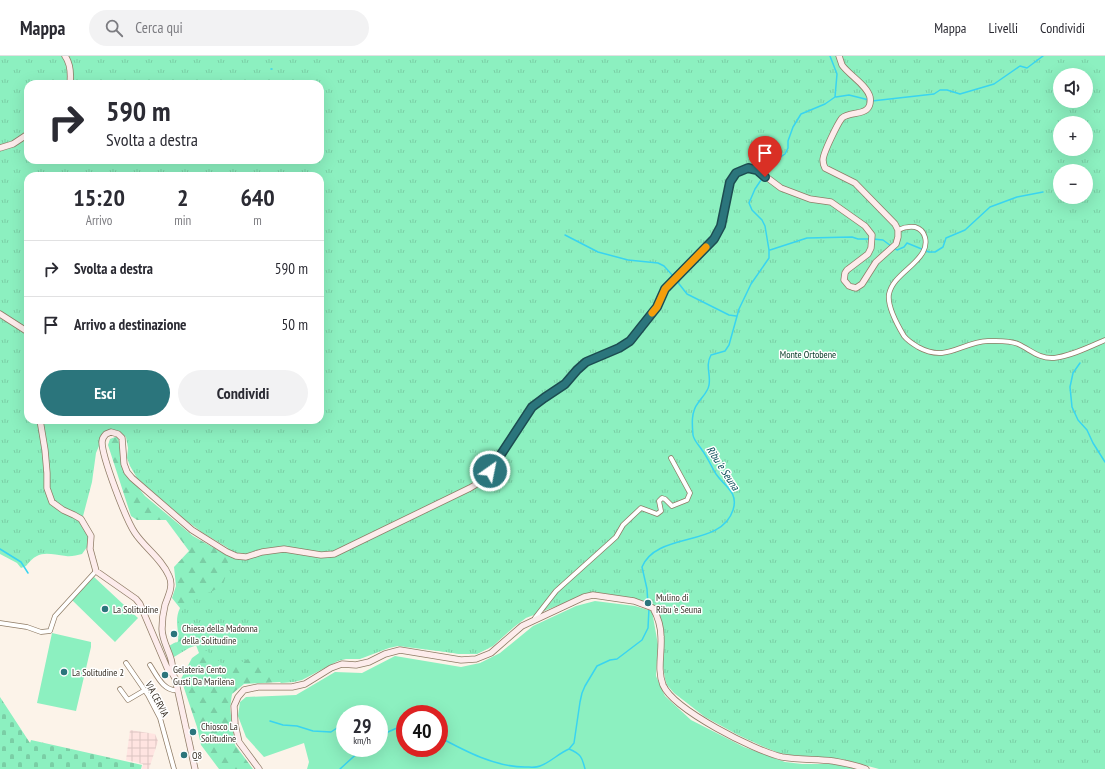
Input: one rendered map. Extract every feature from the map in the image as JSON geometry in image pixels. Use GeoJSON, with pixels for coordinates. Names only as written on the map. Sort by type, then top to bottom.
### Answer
{"type":"FeatureCollection","features":[{"type":"Feature","properties":{"kind":"street"},"geometry":{"type":"LineString","coordinates":[[65,56],[68,60],[70,80]]}},
{"type":"Feature","properties":{"kind":"street"},"geometry":{"type":"LineString","coordinates":[[172,672],[173,666],[163,640],[162,630],[163,616],[170,591],[171,580],[167,572],[132,528],[109,469],[103,449],[103,438],[108,432],[118,434],[122,438],[124,464],[127,472],[132,478],[192,530],[236,556],[246,557],[262,552],[284,549],[321,555],[334,554],[470,488],[480,482],[490,471],[532,407],[565,384],[586,362],[619,348],[630,341],[657,307],[665,289],[714,239],[721,226],[730,182],[736,173],[748,168],[757,170],[781,188],[810,199],[831,202],[865,226],[872,238],[871,248],[868,254],[846,270],[844,280],[849,286],[856,288],[862,284],[872,266],[896,244],[898,230],[895,224],[855,183],[824,168],[822,161],[824,153],[842,119],[848,115],[865,112],[869,106],[870,97],[866,89],[842,65],[839,56]]}},
{"type":"Feature","properties":{"kind":"street"},"geometry":{"type":"LineString","coordinates":[[0,148],[13,144],[24,137]]}},
{"type":"Feature","properties":{"kind":"street"},"geometry":{"type":"LineString","coordinates":[[898,230],[909,226],[917,228],[923,232],[925,236],[925,247],[923,252],[893,285],[888,300],[905,337],[912,344],[924,350],[939,354],[986,341],[1008,341],[1017,344],[1035,355],[1053,358],[1105,340]]}},
{"type":"Feature","properties":{"kind":"street"},"geometry":{"type":"LineString","coordinates":[[0,314],[24,329]]}},
{"type":"Feature","properties":{"kind":"street"},"geometry":{"type":"LineString","coordinates":[[41,424],[48,473],[47,488],[52,502],[63,510],[81,519],[91,536],[90,549],[96,570],[136,599],[140,604],[168,670],[172,672],[175,678],[195,768],[202,769]]}},
{"type":"Feature","properties":{"kind":"street"},"geometry":{"type":"LineString","coordinates":[[535,618],[556,591],[616,537],[623,525],[641,508],[657,514],[661,511],[659,501],[662,498],[672,506],[687,500],[690,493],[671,458]]}},
{"type":"Feature","properties":{"kind":"street"},"geometry":{"type":"LineString","coordinates":[[0,623],[27,627],[40,632],[50,631],[55,616],[96,570]]}},
{"type":"Feature","properties":{"kind":"street"},"geometry":{"type":"LineString","coordinates":[[259,769],[239,742],[234,724],[234,706],[238,697],[244,690],[258,687],[292,687],[305,684],[331,668],[342,664],[356,665],[369,662],[384,654],[400,650],[461,660],[476,659],[491,653],[522,626],[535,618],[584,597],[593,595],[634,601],[653,608],[658,617],[661,637],[660,674],[664,687],[674,700],[718,730],[773,754],[789,758],[833,761],[866,769]]}},
{"type":"Feature","properties":{"kind":"street","name":"VIA CERVIA"},"geometry":{"type":"LineString","coordinates":[[126,663],[145,690],[160,718],[174,769]]}},
{"type":"Feature","properties":{"kind":"street"},"geometry":{"type":"LineString","coordinates":[[150,665],[164,686],[172,691],[178,690]]}},
{"type":"Feature","properties":{"kind":"street"},"geometry":{"type":"LineString","coordinates":[[120,689],[128,700],[145,690]]}},
{"type":"Feature","properties":{"kind":"shaded area"},"geometry":{"type":"Polygon","coordinates":[[[130,730],[155,734],[158,741],[149,769],[142,769],[143,764],[126,760],[130,730]]]}},
{"type":"Feature","properties":{"kind":"green space","name":"Monte Ortobene"},"geometry":{"type":"Polygon","coordinates":[[[0,56],[1105,56],[1105,769],[879,769],[842,759],[779,753],[738,735],[705,717],[674,693],[667,685],[665,679],[663,666],[664,634],[657,610],[652,606],[609,594],[590,593],[526,618],[493,646],[477,654],[462,654],[398,646],[360,659],[346,659],[338,661],[302,680],[294,682],[281,683],[261,663],[260,659],[255,656],[228,669],[207,651],[200,651],[197,645],[174,657],[169,646],[181,641],[183,634],[179,623],[180,614],[190,602],[216,589],[222,584],[227,572],[228,548],[203,533],[184,519],[137,478],[127,458],[128,448],[126,437],[116,430],[105,432],[96,453],[92,482],[82,520],[88,527],[90,543],[82,554],[70,556],[44,554],[35,557],[26,566],[21,568],[17,563],[0,554],[0,56]]]}},
{"type":"Feature","properties":{"kind":"green space"},"geometry":{"type":"Polygon","coordinates":[[[118,436],[123,468],[145,496],[193,536],[237,561],[489,648],[476,654],[459,654],[408,646],[391,646],[331,661],[280,682],[244,684],[232,694],[230,708],[235,745],[253,769],[219,769],[201,745],[197,727],[181,679],[192,658],[199,653],[196,645],[177,645],[177,618],[180,608],[172,598],[176,586],[174,567],[189,551],[166,520],[137,520],[131,516],[108,445],[110,439],[118,436]]]}},
{"type":"Feature","properties":{"kind":"green space","name":"La Solitudine"},"geometry":{"type":"Polygon","coordinates":[[[94,577],[138,618],[115,642],[72,600],[94,577]]]}},
{"type":"Feature","properties":{"kind":"green space"},"geometry":{"type":"Polygon","coordinates":[[[595,601],[635,606],[652,611],[658,645],[656,676],[665,696],[691,720],[744,747],[785,762],[802,764],[833,764],[858,769],[307,769],[309,762],[304,743],[264,757],[246,737],[238,716],[240,702],[246,697],[296,695],[335,672],[362,673],[395,656],[461,667],[480,663],[500,653],[533,626],[576,606],[595,601]]]}},
{"type":"Feature","properties":{"kind":"green space","name":"La Solitudine 2"},"geometry":{"type":"Polygon","coordinates":[[[52,633],[91,642],[76,711],[37,703],[52,633]]]}},
{"type":"Feature","properties":{"kind":"green space"},"geometry":{"type":"Polygon","coordinates":[[[0,697],[30,743],[31,740],[138,764],[142,765],[141,769],[0,769],[0,697]]]}},
{"type":"Feature","properties":{"kind":"waterway","name":"Ribu 'e Seuna"},"geometry":{"type":"LineString","coordinates":[[766,174],[773,162],[785,154],[793,127],[801,114],[825,104],[835,97],[837,74],[830,56]]}},
{"type":"Feature","properties":{"kind":"waterway"},"geometry":{"type":"LineString","coordinates":[[872,101],[934,94],[940,90],[947,90],[960,94],[994,84],[1020,66],[1027,68],[1043,56]]}},
{"type":"Feature","properties":{"kind":"waterway"},"geometry":{"type":"LineString","coordinates":[[836,97],[849,95],[869,100]]}},
{"type":"Feature","properties":{"kind":"waterway","name":"Ribu 'e Seuna"},"geometry":{"type":"LineString","coordinates":[[648,605],[647,589],[642,567],[650,556],[661,548],[716,530],[726,522],[733,510],[734,498],[730,490],[716,474],[694,439],[692,418],[694,410],[708,388],[709,359],[711,355],[725,351],[729,345],[739,309],[751,284],[769,258],[765,226],[762,220],[752,210],[749,203],[755,189],[763,177]]}},
{"type":"Feature","properties":{"kind":"waterway"},"geometry":{"type":"LineString","coordinates":[[894,248],[897,250],[904,247],[907,243],[929,252],[935,252],[943,247],[946,238],[965,230],[990,207],[1017,197],[1043,192]]}},
{"type":"Feature","properties":{"kind":"waterway"},"geometry":{"type":"LineString","coordinates":[[565,235],[598,252],[628,260],[658,263],[664,266],[674,277]]}},
{"type":"Feature","properties":{"kind":"waterway"},"geometry":{"type":"LineString","coordinates":[[770,250],[807,238],[852,237],[858,239],[869,239]]}},
{"type":"Feature","properties":{"kind":"waterway"},"geometry":{"type":"LineString","coordinates":[[873,239],[883,240],[891,246]]}},
{"type":"Feature","properties":{"kind":"waterway"},"geometry":{"type":"LineString","coordinates":[[676,280],[687,294],[729,315],[736,316]]}},
{"type":"Feature","properties":{"kind":"waterway"},"geometry":{"type":"LineString","coordinates":[[1080,363],[1073,373],[1070,387],[1072,407],[1078,420],[1087,430],[1105,462]]}},
{"type":"Feature","properties":{"kind":"waterway"},"geometry":{"type":"LineString","coordinates":[[0,549],[21,562],[28,573]]}},
{"type":"Feature","properties":{"kind":"waterway","name":"Ribu 'e Seuna"},"geometry":{"type":"LineString","coordinates":[[569,749],[574,743],[580,702],[585,686],[597,666],[610,660],[617,659],[642,640],[648,628],[649,608]]}},
{"type":"Feature","properties":{"kind":"waterway"},"geometry":{"type":"LineString","coordinates":[[270,721],[283,725],[297,726],[313,731],[331,732],[336,729]]}},
{"type":"Feature","properties":{"kind":"waterway"},"geometry":{"type":"LineString","coordinates":[[388,732],[396,728]]}},
{"type":"Feature","properties":{"kind":"waterway"},"geometry":{"type":"LineString","coordinates":[[448,742],[480,757],[514,766],[538,767],[569,749],[580,756],[585,769]]}},
{"type":"Feature","properties":{"kind":"waterway"},"geometry":{"type":"LineString","coordinates":[[340,769],[353,757]]}},
{"type":"Feature","properties":{"kind":"slow traffic"},"geometry":{"type":"LineString","coordinates":[[652,313],[657,307],[665,289],[706,247]]}},
{"type":"Feature","properties":{"kind":"place","name":"Mulino di Ribu 'e Seuna"},"geometry":{"type":"Point","coordinates":[648,603]}},
{"type":"Feature","properties":{"kind":"place","name":"La Solitudine"},"geometry":{"type":"Point","coordinates":[105,609]}},
{"type":"Feature","properties":{"kind":"place","name":"Chiesa della Madonna della Solitudine"},"geometry":{"type":"Point","coordinates":[174,634]}},
{"type":"Feature","properties":{"kind":"place","name":"La Solitudine 2"},"geometry":{"type":"Point","coordinates":[64,672]}},
{"type":"Feature","properties":{"kind":"place","name":"Gelateria Cento Gusti Da Marilena"},"geometry":{"type":"Point","coordinates":[165,675]}},
{"type":"Feature","properties":{"kind":"place","name":"Chiosco La Solitudine"},"geometry":{"type":"Point","coordinates":[193,732]}},
{"type":"Feature","properties":{"kind":"place","name":"Q8"},"geometry":{"type":"Point","coordinates":[184,755]}},
{"type":"Feature","properties":{"kind":"route"},"geometry":{"type":"LineString","coordinates":[[490,471],[532,407],[565,384],[586,362],[619,348],[630,341],[657,307],[665,289],[714,239],[721,226],[730,182],[736,173],[748,168],[757,170],[765,177]]}}]}
